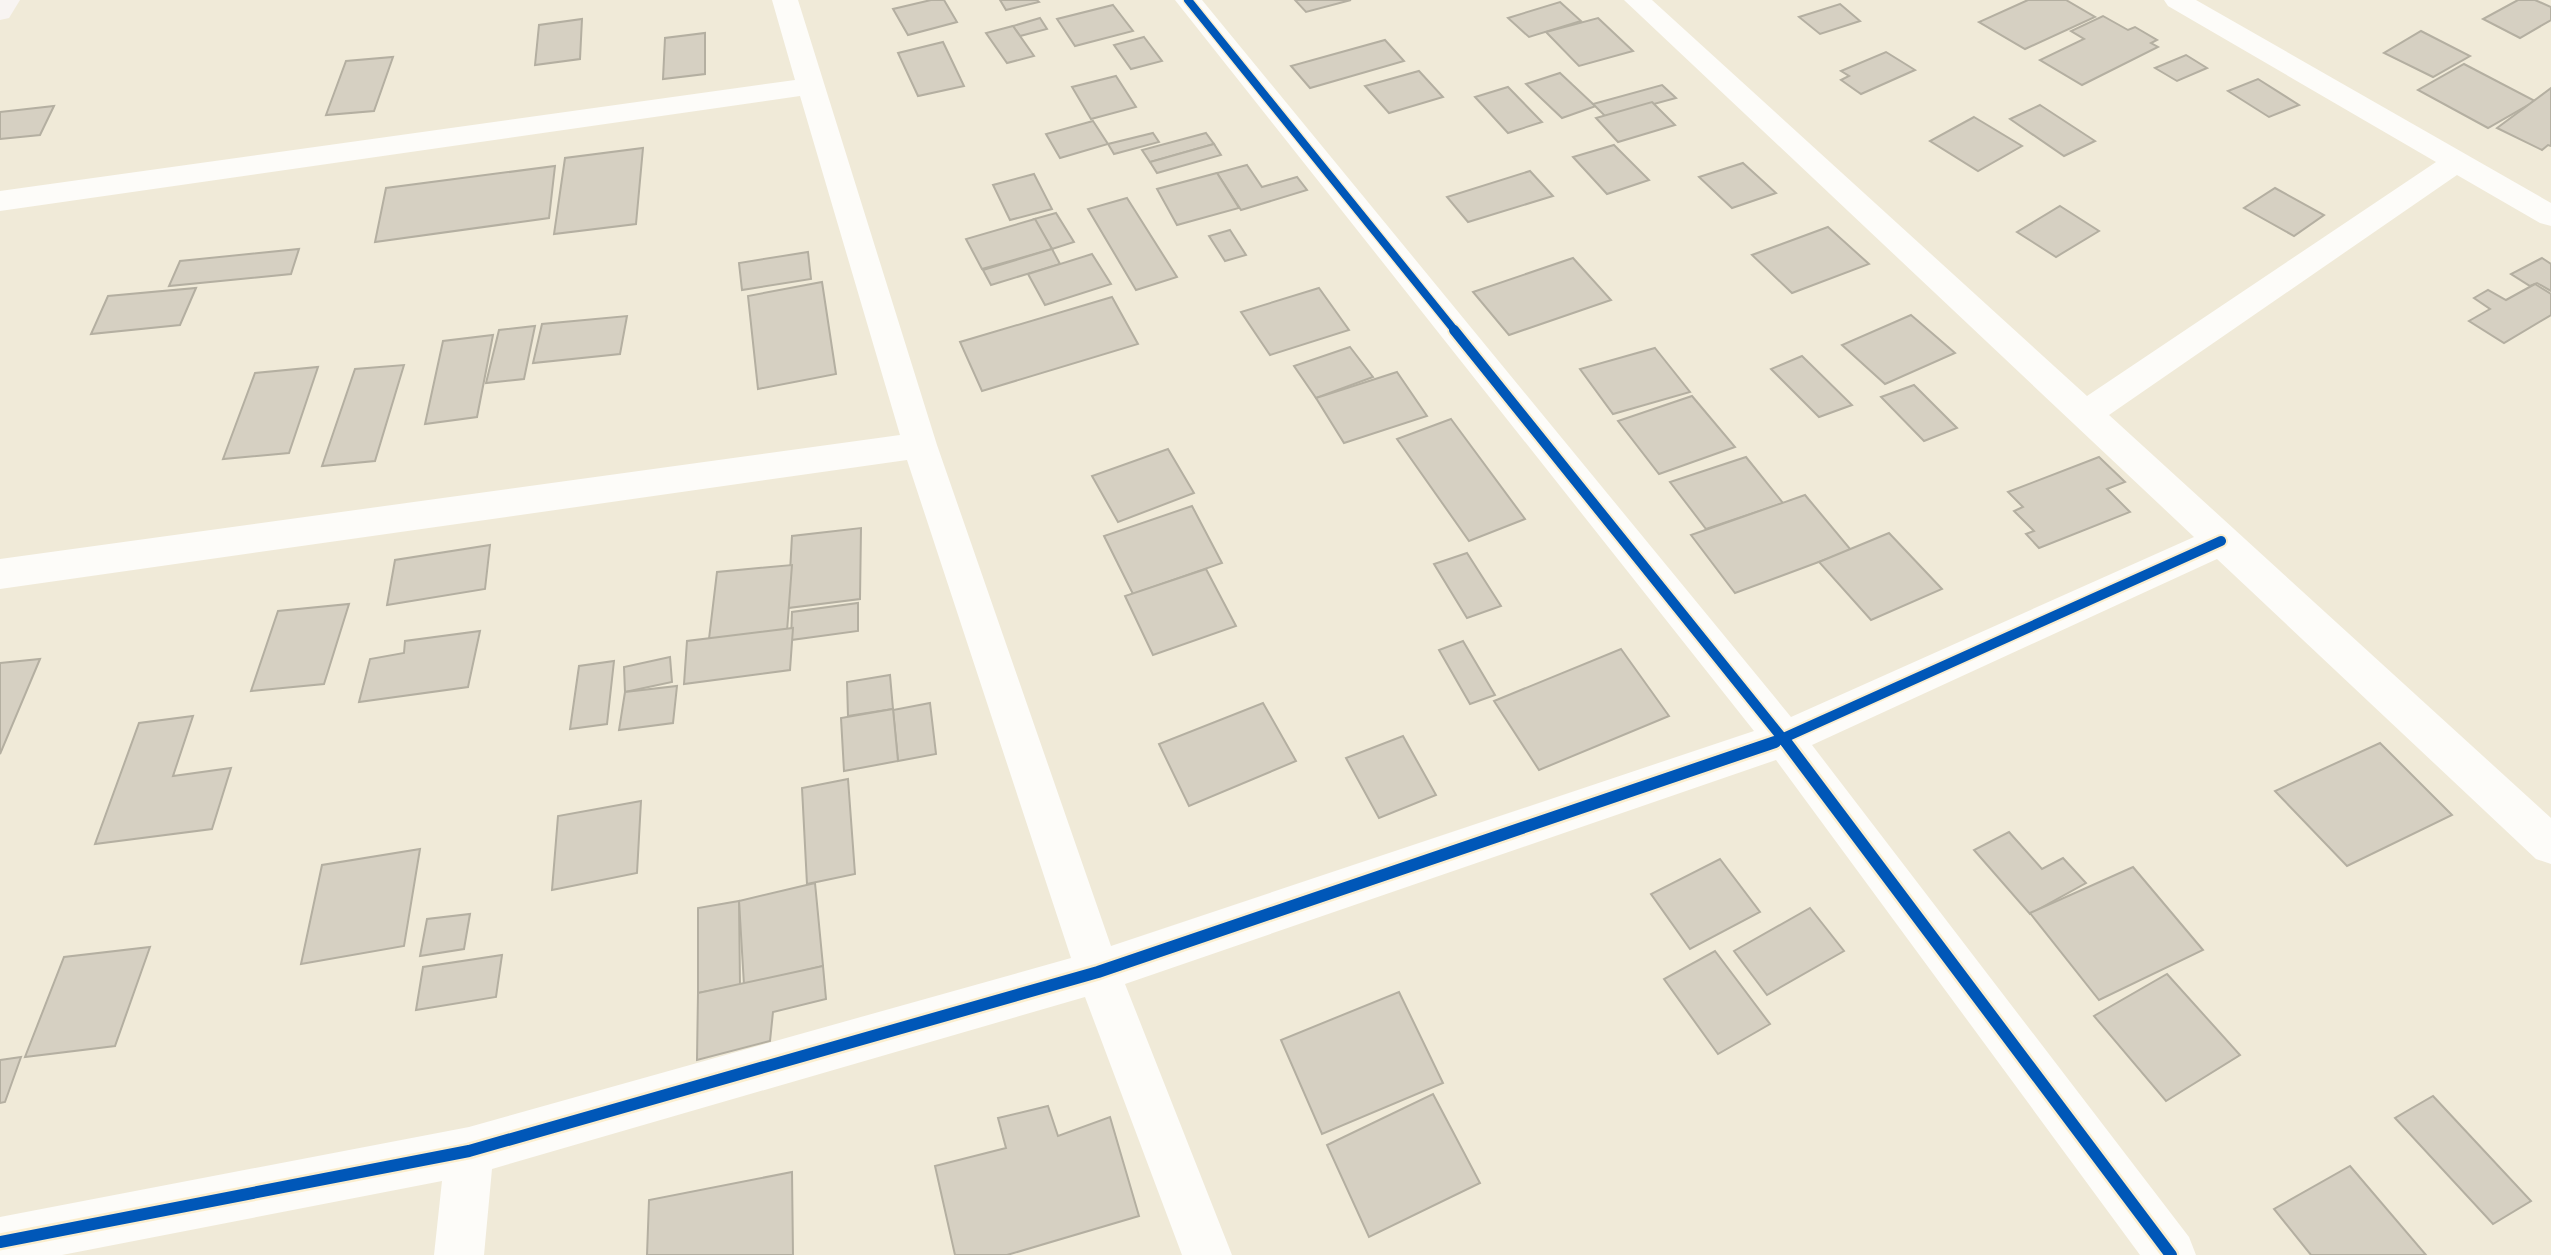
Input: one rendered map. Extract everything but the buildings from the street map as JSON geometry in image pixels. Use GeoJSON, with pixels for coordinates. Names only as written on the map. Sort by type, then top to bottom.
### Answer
{"type":"FeatureCollection","features":[{"type":"Feature","properties":{"kind":"street"},"geometry":{"type":"LineString","coordinates":[[0,12],[7,0]]}},
{"type":"Feature","properties":{"kind":"street"},"geometry":{"type":"LineString","coordinates":[[785,0],[920,445],[1098,972],[1207,1255]]}},
{"type":"Feature","properties":{"kind":"street"},"geometry":{"type":"LineString","coordinates":[[1188,0],[1784,739],[2171,1255]]}},
{"type":"Feature","properties":{"kind":"street"},"geometry":{"type":"LineString","coordinates":[[1637,0],[2551,845]]}},
{"type":"Feature","properties":{"kind":"street"},"geometry":{"type":"LineString","coordinates":[[2177,0],[2551,216]]}},
{"type":"Feature","properties":{"kind":"street"},"geometry":{"type":"LineString","coordinates":[[0,201],[811,86]]}},
{"type":"Feature","properties":{"kind":"street"},"geometry":{"type":"LineString","coordinates":[[2084,415],[2456,162]]}},
{"type":"Feature","properties":{"kind":"street"},"geometry":{"type":"LineString","coordinates":[[0,574],[920,445]]}},
{"type":"Feature","properties":{"kind":"street"},"geometry":{"type":"LineString","coordinates":[[0,1242],[470,1151],[1098,972],[1784,739],[2221,541]]}},
{"type":"Feature","properties":{"kind":"street"},"geometry":{"type":"LineString","coordinates":[[459,1255],[470,1151]]}},
{"type":"Feature","properties":{"kind":"cycle path"},"geometry":{"type":"LineString","coordinates":[[1188,0],[1784,739],[2171,1255]]}},
{"type":"Feature","properties":{"kind":"cycle path"},"geometry":{"type":"LineString","coordinates":[[0,1242],[469,1151],[1098,972],[1784,739],[2221,541]]}}]}
